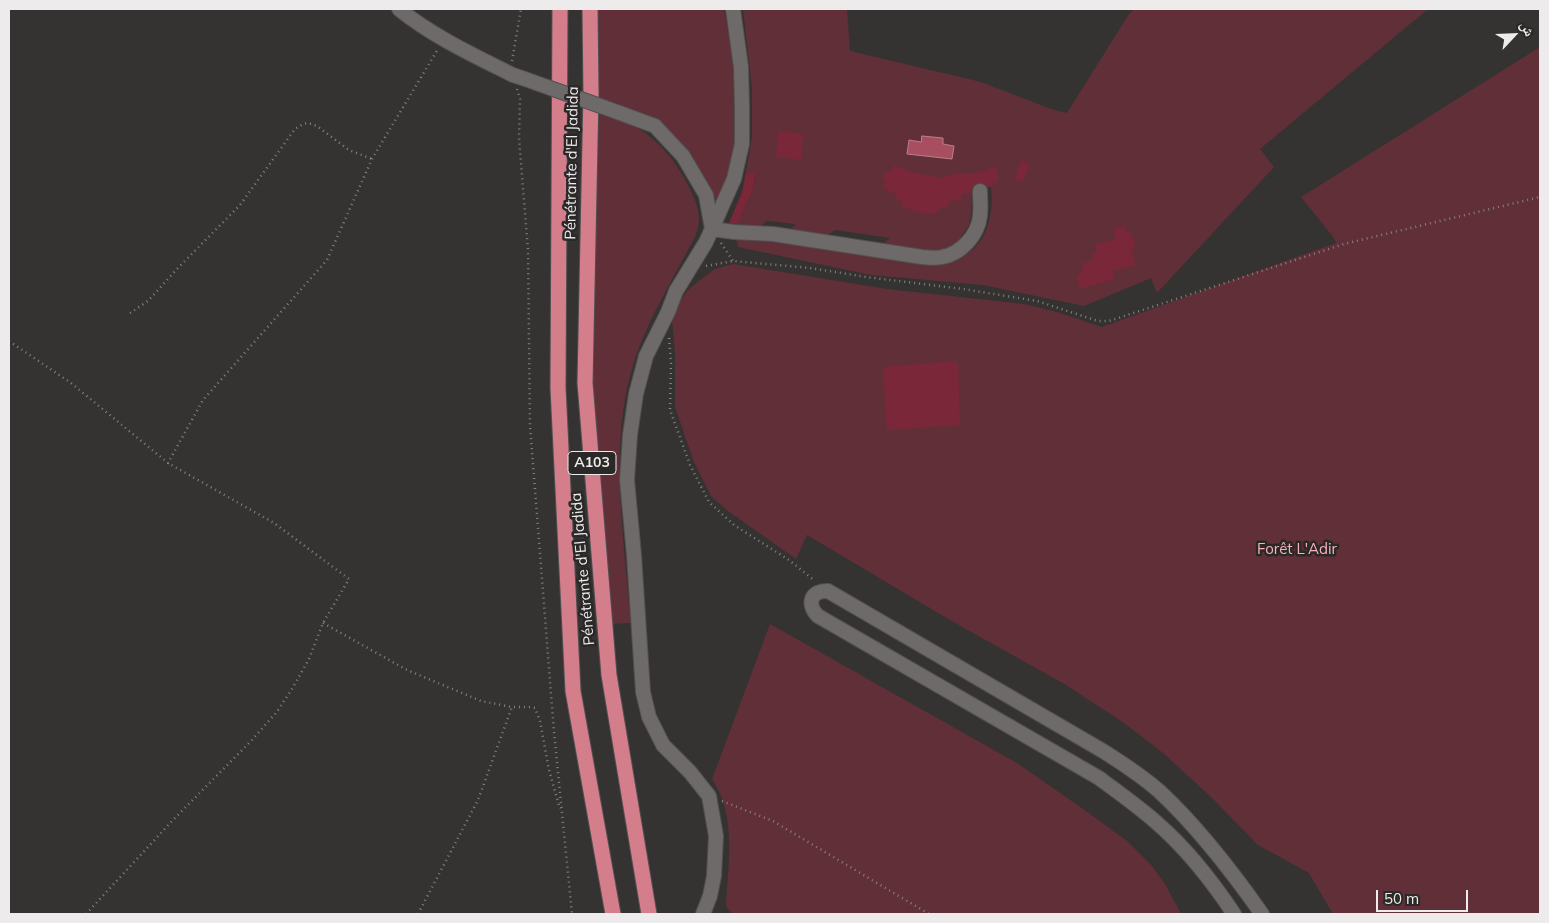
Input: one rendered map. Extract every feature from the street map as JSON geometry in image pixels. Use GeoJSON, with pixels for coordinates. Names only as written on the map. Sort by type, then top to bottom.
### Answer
{"type":"FeatureCollection","features":[{"type":"Feature","properties":{"kind":"highway","name":"Pénétrante d'El Jadida"},"geometry":{"type":"LineString","coordinates":[[560,9],[558,388],[573,691],[613,914]]}},
{"type":"Feature","properties":{"kind":"highway","name":"Pénétrante d'El Jadida"},"geometry":{"type":"LineString","coordinates":[[590,9],[591,93],[585,383],[609,675],[649,914]]}},
{"type":"Feature","properties":{"kind":"street"},"geometry":{"type":"LineString","coordinates":[[399,9],[426,29],[519,77],[655,126],[684,156],[706,196],[712,229]]}},
{"type":"Feature","properties":{"kind":"street"},"geometry":{"type":"LineString","coordinates":[[703,914],[710,896],[714,876],[716,836],[709,796],[690,772],[663,745],[649,717],[643,692],[627,480],[630,435],[636,394],[646,356],[668,312],[676,291],[712,229],[734,179],[742,144],[741,67],[733,9]]}},
{"type":"Feature","properties":{"kind":"street"},"geometry":{"type":"LineString","coordinates":[[712,229],[773,234],[922,257],[940,258],[959,250],[969,241],[976,230],[980,217],[980,191]]}},
{"type":"Feature","properties":{"kind":"street"},"geometry":{"type":"LineString","coordinates":[[1234,914],[1185,850],[1130,800],[1091,774],[818,616],[813,611],[811,605],[816,593],[822,590],[828,591],[1103,750],[1131,769],[1182,813],[1227,867],[1262,914]]}},
{"type":"Feature","properties":{"kind":"path"},"geometry":{"type":"LineString","coordinates":[[521,9],[512,64],[519,77],[520,138],[528,250],[530,426],[554,732],[572,914]]}},
{"type":"Feature","properties":{"kind":"path"},"geometry":{"type":"LineString","coordinates":[[168,463],[203,400],[327,260],[372,159],[444,38]]}},
{"type":"Feature","properties":{"kind":"path"},"geometry":{"type":"LineString","coordinates":[[130,313],[148,302],[240,204],[295,129],[308,123],[317,126],[349,150],[372,159]]}},
{"type":"Feature","properties":{"kind":"path"},"geometry":{"type":"LineString","coordinates":[[690,269],[733,261],[810,268],[1037,301],[1098,321],[1109,321],[1344,244],[1540,197]]}},
{"type":"Feature","properties":{"kind":"path"},"geometry":{"type":"LineString","coordinates":[[669,338],[671,363],[670,410],[690,465],[709,502],[734,525],[789,560],[828,591]]}},
{"type":"Feature","properties":{"kind":"path"},"geometry":{"type":"LineString","coordinates":[[9,341],[71,383],[168,463],[274,523],[349,580],[323,622],[309,659],[276,713],[86,914]]}},
{"type":"Feature","properties":{"kind":"path"},"geometry":{"type":"LineString","coordinates":[[323,622],[407,670],[481,701],[512,708],[535,708],[538,713],[549,770],[562,816]]}},
{"type":"Feature","properties":{"kind":"path"},"geometry":{"type":"LineString","coordinates":[[418,914],[478,800],[512,708]]}},
{"type":"Feature","properties":{"kind":"path"},"geometry":{"type":"LineString","coordinates":[[709,796],[773,821],[929,914]]}},
{"type":"Feature","properties":{"kind":"green space"},"geometry":{"type":"Polygon","coordinates":[[[597,9],[724,9],[734,74],[737,118],[736,140],[727,186],[715,206],[664,127],[647,115],[597,97],[597,9]]]}},
{"type":"Feature","properties":{"kind":"green space"},"geometry":{"type":"Polygon","coordinates":[[[743,9],[847,9],[850,51],[981,82],[1051,109],[1067,113],[1134,9],[1428,9],[1260,149],[1274,167],[1157,293],[1151,278],[1084,306],[983,285],[871,275],[738,247],[736,237],[764,237],[946,263],[959,259],[978,244],[988,224],[992,200],[991,187],[972,193],[969,225],[957,243],[937,253],[881,245],[890,238],[835,230],[825,237],[789,231],[796,224],[767,221],[756,229],[740,224],[733,227],[731,219],[742,215],[753,190],[756,175],[746,172],[752,137],[752,89],[743,9]]]}},
{"type":"Feature","properties":{"kind":"green space","name":"Forêt L'Adir"},"geometry":{"type":"Polygon","coordinates":[[[1540,47],[1540,914],[1333,914],[1309,873],[1258,845],[1211,797],[1163,753],[1124,723],[1066,685],[950,620],[807,535],[796,559],[728,511],[711,496],[694,462],[675,407],[675,354],[672,319],[676,308],[687,291],[715,269],[733,264],[887,289],[1024,304],[1057,312],[1102,327],[1336,243],[1301,197],[1540,47]]]}},
{"type":"Feature","properties":{"kind":"green space"},"geometry":{"type":"Polygon","coordinates":[[[596,113],[632,125],[660,146],[684,178],[694,199],[699,216],[696,235],[662,297],[640,346],[626,393],[622,425],[620,491],[631,623],[610,624],[592,380],[596,113]]]}},
{"type":"Feature","properties":{"kind":"green space"},"geometry":{"type":"Polygon","coordinates":[[[770,624],[1017,763],[1086,811],[1127,841],[1152,866],[1165,884],[1181,914],[732,914],[726,906],[729,857],[728,824],[720,793],[712,779],[770,624]]]}},
{"type":"Feature","properties":{"kind":"shaded area"},"geometry":{"type":"Polygon","coordinates":[[[922,136],[943,138],[943,144],[954,146],[952,159],[907,154],[909,140],[921,142],[922,136]]]}},
{"type":"Feature","properties":{"kind":"building"},"geometry":{"type":"Polygon","coordinates":[[[778,131],[803,134],[801,160],[776,157],[778,131]]]}},
{"type":"Feature","properties":{"kind":"building"},"geometry":{"type":"Polygon","coordinates":[[[1021,160],[1030,164],[1023,182],[1014,179],[1021,160]]]}},
{"type":"Feature","properties":{"kind":"building"},"geometry":{"type":"Polygon","coordinates":[[[894,165],[911,172],[940,178],[959,173],[986,171],[986,169],[997,167],[998,181],[992,183],[992,187],[988,187],[984,183],[976,183],[972,187],[971,193],[962,194],[963,200],[949,201],[948,207],[939,207],[939,211],[932,214],[913,211],[902,206],[903,202],[896,200],[897,195],[883,188],[887,182],[882,180],[886,171],[891,173],[894,165]]]}},
{"type":"Feature","properties":{"kind":"building"},"geometry":{"type":"Polygon","coordinates":[[[746,172],[756,174],[753,190],[738,223],[729,223],[742,192],[746,172]]]}},
{"type":"Feature","properties":{"kind":"building"},"geometry":{"type":"Polygon","coordinates":[[[1125,226],[1127,233],[1131,232],[1136,248],[1131,249],[1136,265],[1112,271],[1114,279],[1080,289],[1076,275],[1083,273],[1081,264],[1093,260],[1091,254],[1097,253],[1094,245],[1116,239],[1113,229],[1125,226]]]}},
{"type":"Feature","properties":{"kind":"building"},"geometry":{"type":"Polygon","coordinates":[[[958,361],[960,425],[887,430],[883,367],[958,361]]]}}]}
